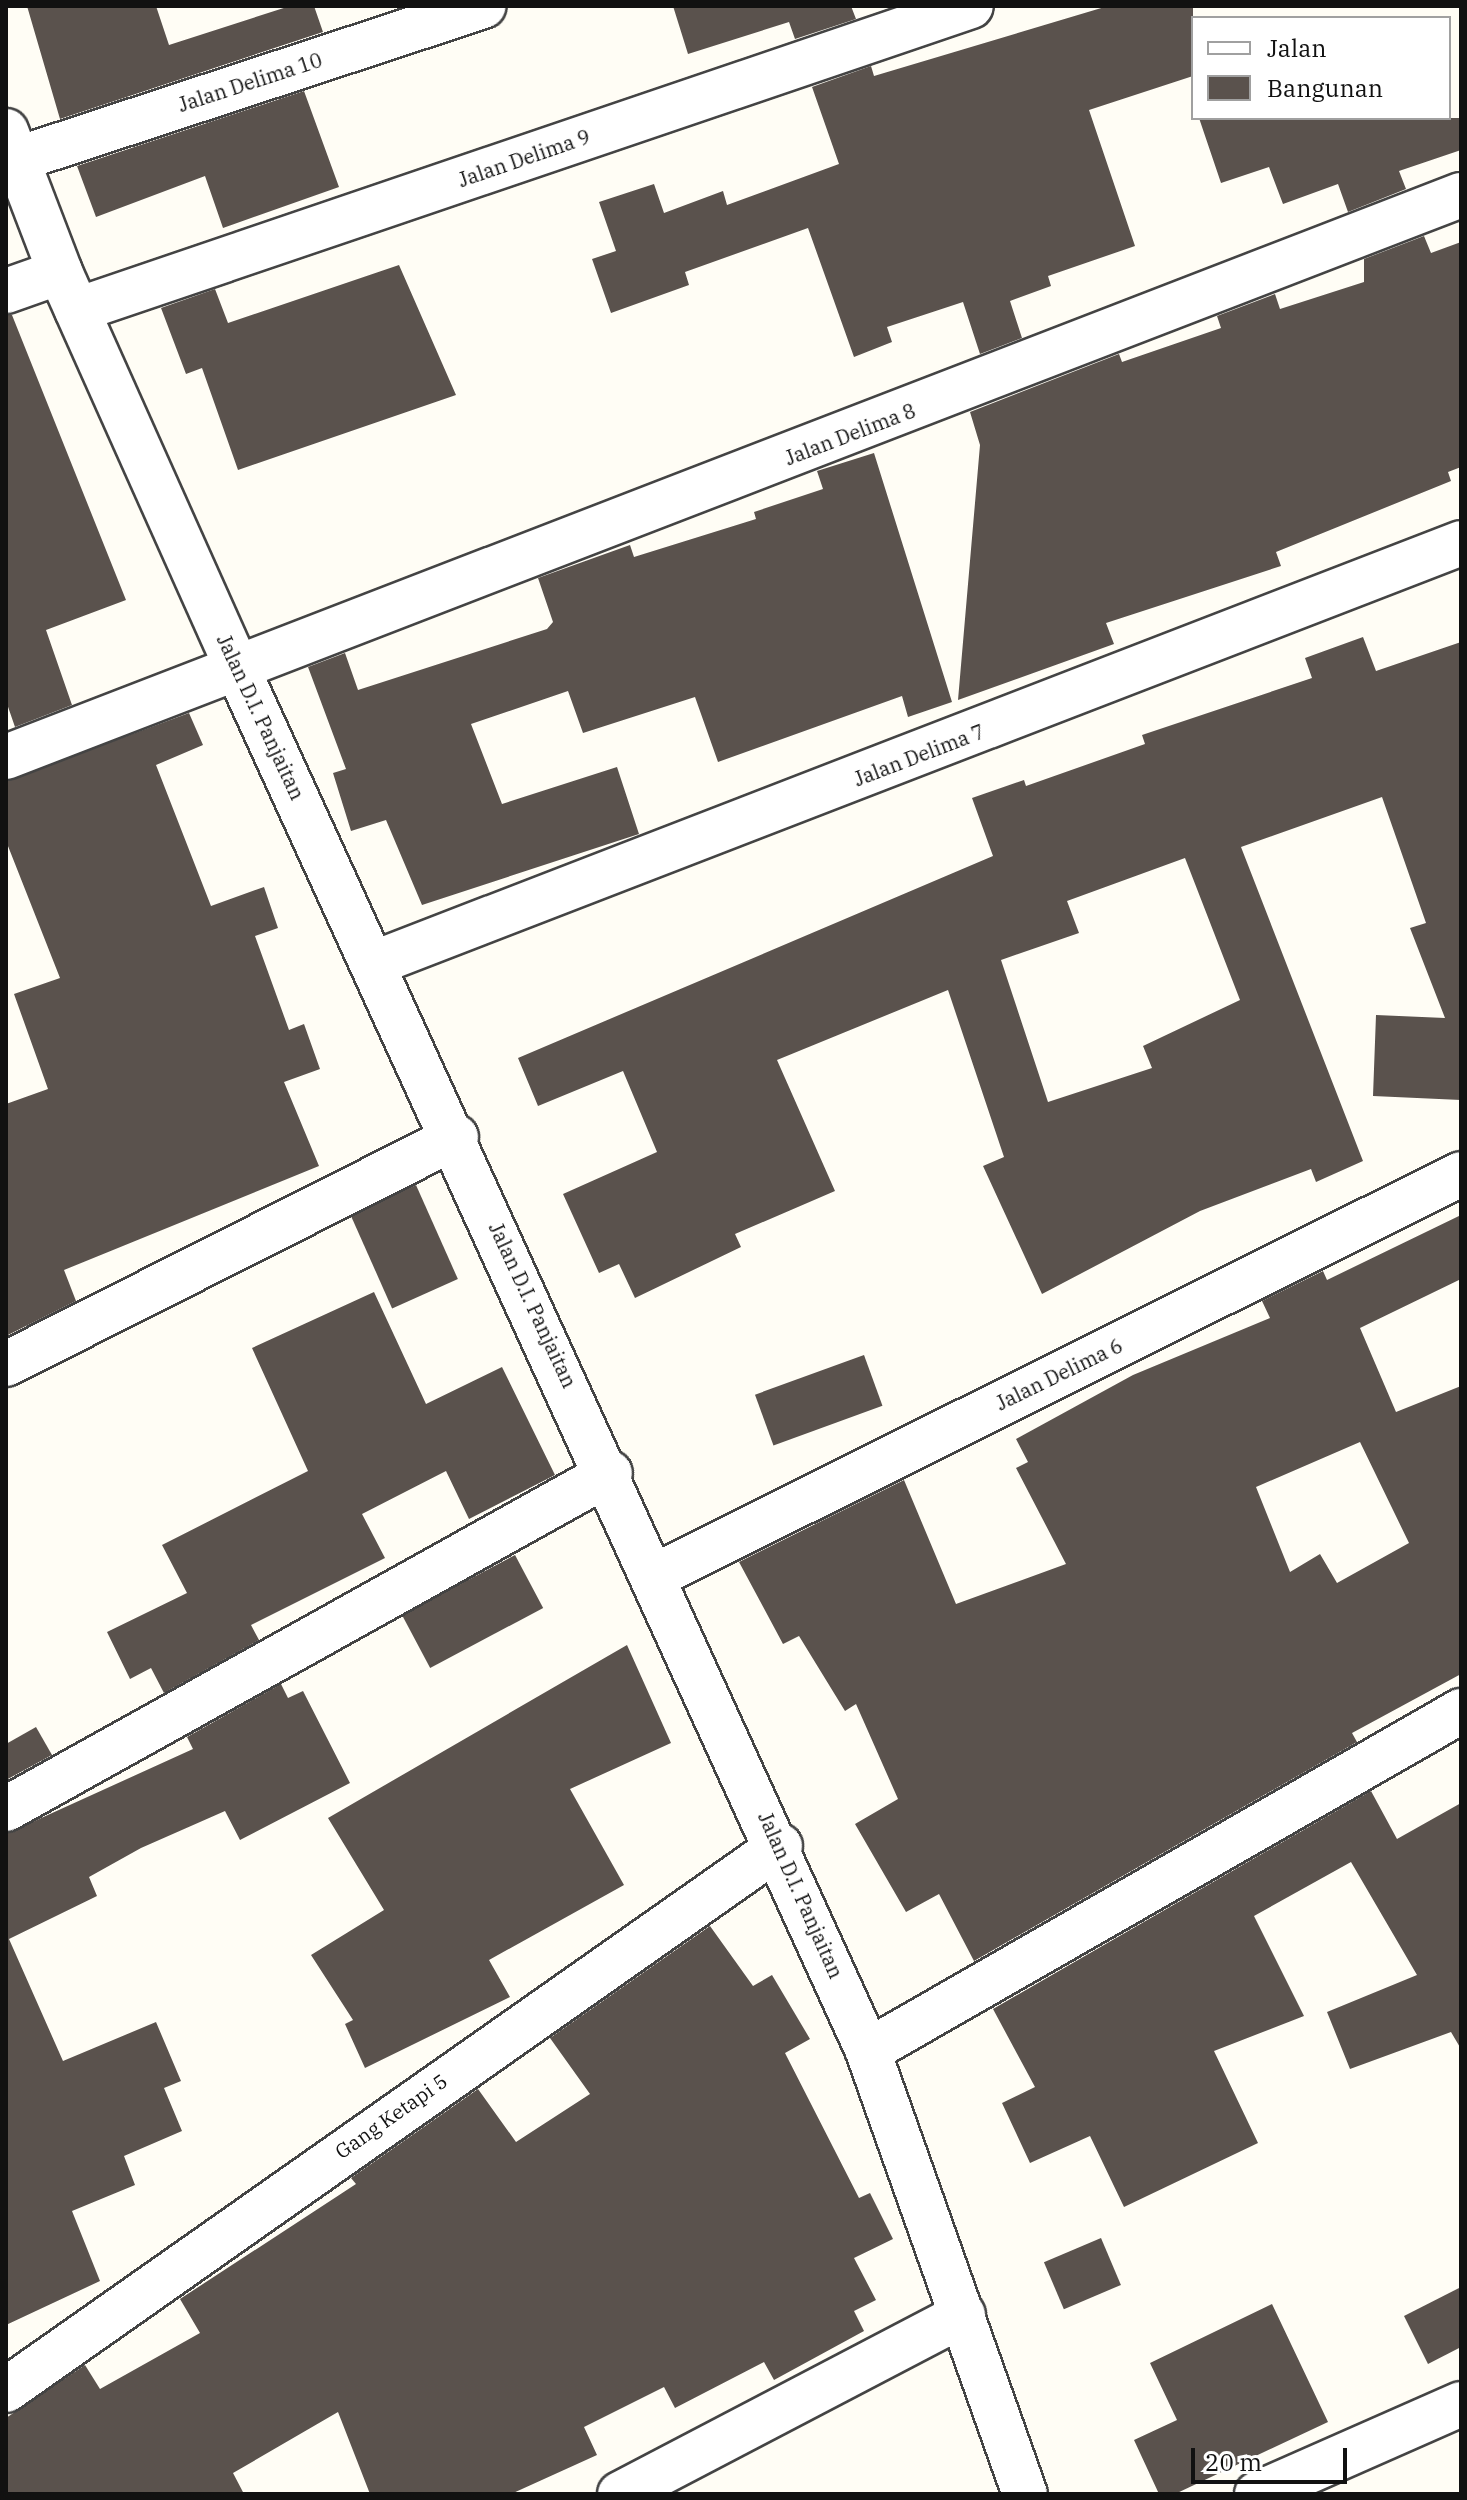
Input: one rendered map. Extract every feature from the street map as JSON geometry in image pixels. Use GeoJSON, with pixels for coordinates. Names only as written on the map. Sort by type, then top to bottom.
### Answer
{"type":"FeatureCollection","features":[{"type":"Feature","properties":{"kind":"street","name":"Jalan Delima 10"},"geometry":{"type":"LineString","coordinates":[[12,145],[483,6]]}},
{"type":"Feature","properties":{"kind":"street","name":"Jalan Delima 9"},"geometry":{"type":"LineString","coordinates":[[6,291],[69,291],[971,6]]}},
{"type":"Feature","properties":{"kind":"street","name":"Jalan D.I. Panjaitan"},"geometry":{"type":"LineString","coordinates":[[12,145],[69,291],[237,668],[456,1137],[780,1846],[868,2051],[1025,2494]]}},
{"type":"Feature","properties":{"kind":"street","name":"Jalan Delima 8"},"geometry":{"type":"LineString","coordinates":[[6,757],[1461,195]]}},
{"type":"Feature","properties":{"kind":"street","name":"Jalan Delima 7"},"geometry":{"type":"LineString","coordinates":[[375,963],[1461,543]]}},
{"type":"Feature","properties":{"kind":"street"},"geometry":{"type":"LineString","coordinates":[[6,1364],[456,1137]]}},
{"type":"Feature","properties":{"kind":"street","name":"Jalan Delima 6"},"geometry":{"type":"LineString","coordinates":[[657,1575],[1461,1174]]}},
{"type":"Feature","properties":{"kind":"street"},"geometry":{"type":"LineString","coordinates":[[6,1809],[610,1473]]}},
{"type":"Feature","properties":{"kind":"street"},"geometry":{"type":"LineString","coordinates":[[868,2051],[1461,1711]]}},
{"type":"Feature","properties":{"kind":"street","name":"Gang Ketapi 5"},"geometry":{"type":"LineString","coordinates":[[6,2390],[780,1846]]}},
{"type":"Feature","properties":{"kind":"street"},"geometry":{"type":"LineString","coordinates":[[620,2494],[963,2315]]}},
{"type":"Feature","properties":{"kind":"street"},"geometry":{"type":"LineString","coordinates":[[1257,2494],[1461,2404]]}},
{"type":"Feature","properties":{"kind":"building"},"geometry":{"type":"Polygon","coordinates":[[[27,6],[156,6],[169,45],[290,6],[314,6],[323,32],[60,119],[27,6]]]}},
{"type":"Feature","properties":{"kind":"building"},"geometry":{"type":"Polygon","coordinates":[[[673,6],[851,6],[856,19],[795,39],[789,22],[688,54],[673,6]]]}},
{"type":"Feature","properties":{"kind":"building"},"geometry":{"type":"Polygon","coordinates":[[[1108,6],[1193,6],[1191,77],[1089,110],[1135,246],[1048,276],[1051,286],[1010,301],[1022,338],[980,354],[963,302],[887,327],[892,342],[854,357],[808,228],[685,272],[689,285],[611,313],[592,259],[616,251],[599,202],[654,184],[664,213],[723,191],[727,205],[839,164],[812,87],[871,66],[874,76],[1108,6]]]}},
{"type":"Feature","properties":{"kind":"building"},"geometry":{"type":"Polygon","coordinates":[[[304,91],[339,187],[223,228],[205,176],[96,217],[77,166],[304,91]]]}},
{"type":"Feature","properties":{"kind":"building"},"geometry":{"type":"Polygon","coordinates":[[[1461,118],[1461,150],[1399,171],[1406,189],[1348,212],[1338,184],[1283,204],[1269,167],[1221,183],[1200,120],[1461,118]]]}},
{"type":"Feature","properties":{"kind":"building"},"geometry":{"type":"Polygon","coordinates":[[[1424,236],[1431,253],[1461,242],[1461,467],[1448,472],[1451,481],[1276,552],[1281,566],[1106,623],[1114,644],[958,700],[980,445],[970,412],[1119,354],[1122,362],[1221,328],[1217,316],[1275,294],[1280,309],[1364,282],[1364,259],[1424,236]]]}},
{"type":"Feature","properties":{"kind":"building"},"geometry":{"type":"Polygon","coordinates":[[[399,265],[456,395],[238,470],[202,368],[186,374],[161,308],[215,289],[228,323],[399,265]]]}},
{"type":"Feature","properties":{"kind":"building"},"geometry":{"type":"Polygon","coordinates":[[[6,315],[12,315],[126,600],[46,630],[72,705],[15,727],[6,701],[6,315]]]}},
{"type":"Feature","properties":{"kind":"building"},"geometry":{"type":"Polygon","coordinates":[[[874,453],[952,702],[908,717],[902,696],[718,762],[695,697],[583,733],[568,691],[471,724],[502,804],[617,767],[639,834],[422,905],[386,820],[351,831],[333,773],[346,769],[308,667],[345,653],[358,690],[547,629],[553,622],[538,578],[630,545],[634,557],[756,519],[754,512],[823,489],[817,471],[874,453]]]}},
{"type":"Feature","properties":{"kind":"building"},"geometry":{"type":"Polygon","coordinates":[[[1363,637],[1376,671],[1461,642],[1461,1100],[1373,1096],[1376,1015],[1445,1018],[1410,928],[1426,923],[1382,797],[1241,847],[1363,1161],[1316,1182],[1311,1169],[1200,1211],[1042,1294],[983,1166],[1004,1157],[948,990],[777,1060],[835,1191],[735,1234],[741,1247],[635,1298],[619,1264],[599,1273],[563,1194],[657,1152],[623,1071],[538,1106],[518,1058],[993,856],[972,798],[1024,780],[1026,786],[1145,744],[1142,735],[1312,678],[1305,658],[1363,637]],[[1185,858],[1067,901],[1079,933],[1001,960],[1048,1102],[1152,1068],[1143,1046],[1240,1000],[1185,858]]]}},
{"type":"Feature","properties":{"kind":"building"},"geometry":{"type":"Polygon","coordinates":[[[189,713],[203,745],[156,765],[211,906],[264,887],[278,928],[255,936],[289,1030],[304,1024],[320,1069],[284,1082],[319,1166],[64,1270],[76,1301],[6,1336],[6,1104],[48,1089],[14,994],[60,978],[6,841],[6,781],[189,713]]]}},
{"type":"Feature","properties":{"kind":"building"},"geometry":{"type":"Polygon","coordinates":[[[416,1185],[458,1279],[392,1308],[350,1214],[416,1185]]]}},
{"type":"Feature","properties":{"kind":"building"},"geometry":{"type":"Polygon","coordinates":[[[1461,1215],[1461,1279],[1360,1328],[1396,1412],[1461,1386],[1461,1674],[1352,1733],[1357,1742],[974,1961],[939,1894],[906,1912],[855,1824],[898,1799],[856,1704],[845,1711],[799,1636],[783,1644],[739,1562],[904,1480],[956,1604],[1066,1564],[1016,1468],[1028,1462],[1016,1439],[1133,1375],[1270,1318],[1262,1301],[1323,1271],[1327,1280],[1461,1215]],[[1360,1442],[1256,1487],[1290,1572],[1320,1554],[1337,1583],[1409,1543],[1360,1442]]]}},
{"type":"Feature","properties":{"kind":"building"},"geometry":{"type":"Polygon","coordinates":[[[374,1292],[426,1404],[502,1367],[555,1475],[469,1519],[446,1471],[362,1514],[385,1558],[251,1625],[259,1640],[164,1693],[151,1668],[130,1679],[107,1632],[187,1593],[162,1545],[308,1471],[252,1348],[374,1292]]]}},
{"type":"Feature","properties":{"kind":"building"},"geometry":{"type":"Polygon","coordinates":[[[864,1355],[882,1406],[773,1445],[755,1395],[864,1355]]]}},
{"type":"Feature","properties":{"kind":"building"},"geometry":{"type":"Polygon","coordinates":[[[515,1555],[543,1608],[430,1668],[402,1615],[515,1555]]]}},
{"type":"Feature","properties":{"kind":"building"},"geometry":{"type":"Polygon","coordinates":[[[627,1645],[671,1743],[570,1789],[624,1885],[489,1960],[510,1997],[365,2068],[345,2024],[353,2020],[311,1955],[384,1910],[328,1818],[627,1645]]]}},
{"type":"Feature","properties":{"kind":"building"},"geometry":{"type":"Polygon","coordinates":[[[281,1684],[288,1698],[303,1691],[350,1783],[240,1840],[225,1811],[141,1848],[89,1877],[97,1896],[9,1939],[63,2061],[156,2022],[181,2081],[164,2088],[182,2131],[124,2156],[135,2185],[72,2211],[100,2281],[6,2325],[6,1834],[193,1749],[187,1737],[281,1684]]]}},
{"type":"Feature","properties":{"kind":"building"},"geometry":{"type":"Polygon","coordinates":[[[36,1727],[52,1755],[6,1780],[6,1744],[36,1727]]]}},
{"type":"Feature","properties":{"kind":"building"},"geometry":{"type":"Polygon","coordinates":[[[1371,1791],[1397,1839],[1461,1803],[1461,2049],[1451,2032],[1350,2069],[1327,2012],[1417,1975],[1351,1862],[1254,1916],[1304,2016],[1214,2051],[1258,2143],[1124,2207],[1090,2136],[1030,2163],[1002,2103],[1035,2087],[993,2009],[1371,1791]]]}},
{"type":"Feature","properties":{"kind":"building"},"geometry":{"type":"Polygon","coordinates":[[[710,1926],[753,1986],[772,1975],[810,2039],[785,2053],[859,2198],[870,2193],[893,2239],[854,2258],[876,2300],[854,2311],[864,2331],[774,2380],[764,2362],[675,2408],[664,2387],[584,2427],[597,2455],[511,2494],[370,2494],[338,2412],[233,2473],[244,2494],[6,2494],[6,2418],[85,2365],[100,2389],[200,2333],[180,2299],[356,2184],[351,2178],[478,2089],[516,2142],[590,2094],[550,2038],[710,1926]]]}},
{"type":"Feature","properties":{"kind":"building"},"geometry":{"type":"Polygon","coordinates":[[[1101,2238],[1121,2285],[1064,2309],[1044,2262],[1101,2238]]]}},
{"type":"Feature","properties":{"kind":"building"},"geometry":{"type":"Polygon","coordinates":[[[1461,2287],[1461,2347],[1428,2364],[1404,2316],[1461,2287]]]}},
{"type":"Feature","properties":{"kind":"building"},"geometry":{"type":"Polygon","coordinates":[[[1272,2304],[1328,2422],[1175,2494],[1159,2494],[1134,2440],[1177,2420],[1150,2363],[1272,2304]]]}}]}
